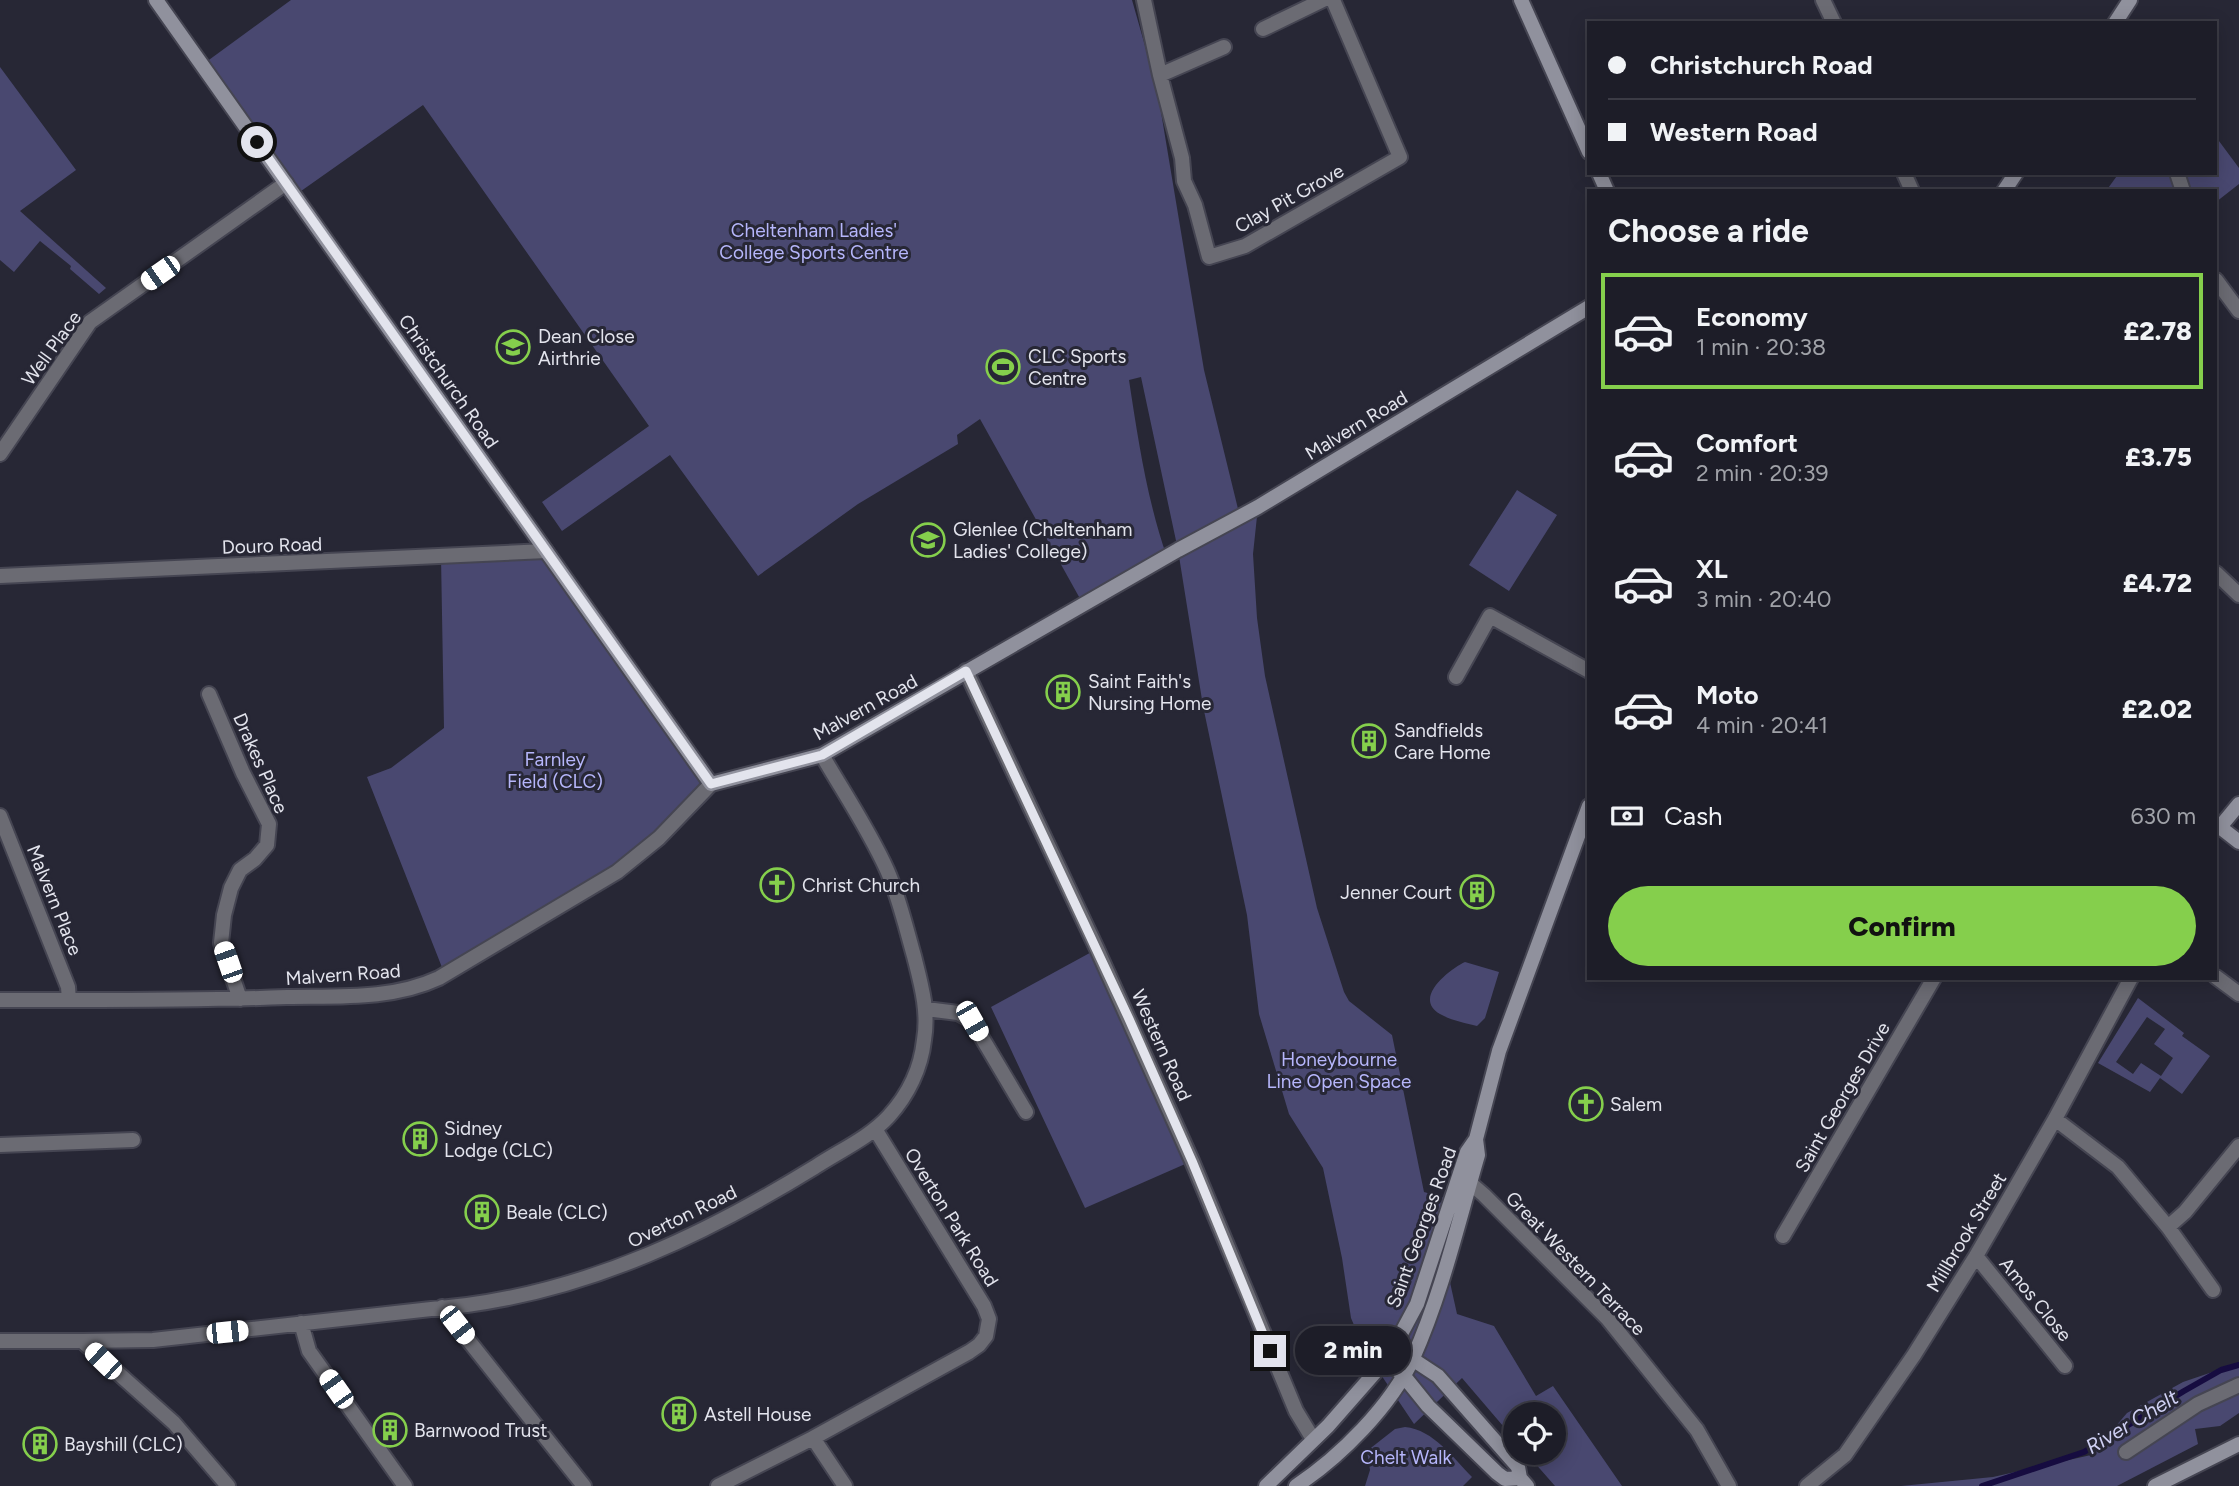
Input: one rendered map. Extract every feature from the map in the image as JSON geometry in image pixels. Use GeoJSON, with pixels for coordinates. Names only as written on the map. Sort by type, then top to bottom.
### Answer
{"type":"FeatureCollection","features":[{"type":"Feature","properties":{"kind":"street","name":"Christchurch Road"},"geometry":{"type":"LineString","coordinates":[[156,0],[711,784]]}},
{"type":"Feature","properties":{"kind":"street"},"geometry":{"type":"LineString","coordinates":[[1144,0],[1160,75],[1224,47]]}},
{"type":"Feature","properties":{"kind":"street"},"geometry":{"type":"LineString","coordinates":[[1263,29],[1323,0]]}},
{"type":"Feature","properties":{"kind":"street","name":"Clay Pit Grove"},"geometry":{"type":"LineString","coordinates":[[1160,75],[1182,158],[1184,181],[1195,205],[1209,257],[1245,246],[1400,157],[1332,0]]}},
{"type":"Feature","properties":{"kind":"street"},"geometry":{"type":"LineString","coordinates":[[1521,0],[1587,148]]}},
{"type":"Feature","properties":{"kind":"street"},"geometry":{"type":"LineString","coordinates":[[1823,0],[1833,21]]}},
{"type":"Feature","properties":{"kind":"street"},"geometry":{"type":"LineString","coordinates":[[2116,21],[2130,0]]}},
{"type":"Feature","properties":{"kind":"street","name":"Well Place"},"geometry":{"type":"LineString","coordinates":[[0,454],[90,322],[286,183]]}},
{"type":"Feature","properties":{"kind":"street"},"geometry":{"type":"LineString","coordinates":[[2217,281],[2239,311]]}},
{"type":"Feature","properties":{"kind":"street","name":"Malvern Road"},"geometry":{"type":"LineString","coordinates":[[0,1000],[240,999],[371,995],[421,986],[439,978],[617,872],[659,838],[711,784],[822,755],[1234,520],[1587,308]]}},
{"type":"Feature","properties":{"kind":"street","name":"Douro Road"},"geometry":{"type":"LineString","coordinates":[[0,576],[546,551]]}},
{"type":"Feature","properties":{"kind":"street"},"geometry":{"type":"LineString","coordinates":[[2217,574],[2239,595]]}},
{"type":"Feature","properties":{"kind":"street"},"geometry":{"type":"LineString","coordinates":[[1456,677],[1490,616],[1587,670]]}},
{"type":"Feature","properties":{"kind":"street","name":"Western Road"},"geometry":{"type":"LineString","coordinates":[[966,671],[1097,949],[1192,1161],[1296,1411],[1313,1439]]}},
{"type":"Feature","properties":{"kind":"street","name":"Drakes Place"},"geometry":{"type":"LineString","coordinates":[[209,694],[243,774],[269,824],[267,845],[256,859],[240,870],[223,915],[221,943],[240,999]]}},
{"type":"Feature","properties":{"kind":"street","name":"Overton Road"},"geometry":{"type":"LineString","coordinates":[[0,1340],[153,1340],[442,1307],[529,1294],[578,1282],[626,1265],[676,1242],[785,1185],[875,1129],[899,1104],[915,1074],[924,1041],[926,1009],[904,920],[887,871],[822,755]]}},
{"type":"Feature","properties":{"kind":"street"},"geometry":{"type":"LineString","coordinates":[[2239,804],[2217,828],[2239,842]]}},
{"type":"Feature","properties":{"kind":"street","name":"Saint Georges Road"},"geometry":{"type":"LineString","coordinates":[[1266,1486],[1328,1426],[1390,1353],[1417,1304],[1465,1178],[1478,1155],[1476,1139],[1499,1051],[1587,811]]}},
{"type":"Feature","properties":{"kind":"street","name":"Malvern Place"},"geometry":{"type":"LineString","coordinates":[[0,816],[68,986],[69,1000]]}},
{"type":"Feature","properties":{"kind":"street"},"geometry":{"type":"LineString","coordinates":[[2217,977],[2239,994]]}},
{"type":"Feature","properties":{"kind":"street","name":"Saint Georges Drive"},"geometry":{"type":"LineString","coordinates":[[1783,1236],[1933,980]]}},
{"type":"Feature","properties":{"kind":"street","name":"Millbrook Street"},"geometry":{"type":"LineString","coordinates":[[1807,1486],[1844,1455],[1914,1354],[1976,1256],[2055,1119],[2130,980]]}},
{"type":"Feature","properties":{"kind":"street"},"geometry":{"type":"LineString","coordinates":[[926,1009],[958,1013],[972,1021],[1026,1112]]}},
{"type":"Feature","properties":{"kind":"street"},"geometry":{"type":"LineString","coordinates":[[2055,1119],[2118,1167],[2168,1227],[2213,1290]]}},
{"type":"Feature","properties":{"kind":"street","name":"Overton Park Road"},"geometry":{"type":"LineString","coordinates":[[718,1486],[813,1438],[969,1352],[986,1336],[989,1327],[988,1313],[875,1129]]}},
{"type":"Feature","properties":{"kind":"street"},"geometry":{"type":"LineString","coordinates":[[0,1146],[133,1140]]}},
{"type":"Feature","properties":{"kind":"street"},"geometry":{"type":"LineString","coordinates":[[2168,1227],[2185,1212],[2239,1146]]}},
{"type":"Feature","properties":{"kind":"street","name":"Saint Georges Road"},"geometry":{"type":"LineString","coordinates":[[1296,1486],[1348,1443],[1381,1409],[1413,1359],[1451,1252],[1465,1178]]}},
{"type":"Feature","properties":{"kind":"street","name":"Great Western Terrace"},"geometry":{"type":"LineString","coordinates":[[1465,1178],[1608,1319],[1697,1430],[1729,1486]]}},
{"type":"Feature","properties":{"kind":"street","name":"Amos Close"},"geometry":{"type":"LineString","coordinates":[[1976,1256],[2066,1366]]}},
{"type":"Feature","properties":{"kind":"street"},"geometry":{"type":"LineString","coordinates":[[442,1307],[584,1486]]}},
{"type":"Feature","properties":{"kind":"street"},"geometry":{"type":"LineString","coordinates":[[301,1323],[309,1351],[405,1486]]}},
{"type":"Feature","properties":{"kind":"street"},"geometry":{"type":"LineString","coordinates":[[82,1341],[174,1423],[228,1486]]}},
{"type":"Feature","properties":{"kind":"street"},"geometry":{"type":"LineString","coordinates":[[1390,1353],[1413,1359],[1438,1376],[1518,1467],[1523,1482],[1505,1479],[1497,1473],[1428,1406],[1403,1376],[1390,1353]]}},
{"type":"Feature","properties":{"kind":"street"},"geometry":{"type":"LineString","coordinates":[[2126,1452],[2198,1404],[2239,1385]]}},
{"type":"Feature","properties":{"kind":"street"},"geometry":{"type":"LineString","coordinates":[[813,1438],[845,1486]]}},
{"type":"Feature","properties":{"kind":"street"},"geometry":{"type":"LineString","coordinates":[[2155,1486],[2239,1444]]}},
{"type":"Feature","properties":{"kind":"green space","name":"Cheltenham Ladies' College Sports Centre"},"geometry":{"type":"Polygon","coordinates":[[[291,0],[1132,0],[1157,88],[1204,370],[1240,517],[1258,507],[1253,554],[1257,618],[1265,676],[1317,908],[1349,1001],[1392,1035],[1424,1192],[1455,1201],[1442,1246],[1457,1314],[1494,1326],[1536,1396],[1553,1386],[1564,1402],[1503,1402],[1503,1426],[1462,1378],[1414,1424],[1365,1351],[1351,1318],[1342,1258],[1323,1168],[1289,1114],[1259,1014],[1247,915],[1203,706],[1178,550],[1141,377],[1129,380],[1149,492],[1167,557],[1083,604],[980,419],[957,435],[958,444],[858,504],[758,576],[670,455],[562,531],[542,502],[649,426],[423,105],[294,196],[202,65],[291,0]]]}},
{"type":"Feature","properties":{"kind":"green space"},"geometry":{"type":"Polygon","coordinates":[[[0,67],[76,170],[20,211],[106,288],[99,294],[70,269],[71,266],[40,241],[14,272],[0,260],[0,67]]]}},
{"type":"Feature","properties":{"kind":"green space"},"geometry":{"type":"Polygon","coordinates":[[[2217,138],[2239,168],[2239,184],[2217,201],[2217,189],[2107,189],[2118,175],[2217,175],[2217,138]]]}},
{"type":"Feature","properties":{"kind":"green space"},"geometry":{"type":"Polygon","coordinates":[[[1517,490],[1557,515],[1509,591],[1469,565],[1517,490]]]}},
{"type":"Feature","properties":{"kind":"green space","name":"Farnley Field (CLC)"},"geometry":{"type":"Polygon","coordinates":[[[546,551],[711,784],[659,838],[445,975],[367,777],[391,768],[444,728],[441,557],[546,551]]]}},
{"type":"Feature","properties":{"kind":"green space"},"geometry":{"type":"Polygon","coordinates":[[[1097,949],[1192,1161],[1085,1208],[991,1007],[1097,949]]]}},
{"type":"Feature","properties":{"kind":"green space"},"geometry":{"type":"Polygon","coordinates":[[[1465,962],[1499,972],[1485,1018],[1477,1026],[1440,1014],[1432,1007],[1430,1000],[1432,992],[1443,977],[1465,962]]]}},
{"type":"Feature","properties":{"kind":"green space"},"geometry":{"type":"Polygon","coordinates":[[[2138,998],[2210,1056],[2182,1094],[2160,1078],[2150,1092],[2098,1063],[2138,998]],[[2147,1017],[2116,1062],[2133,1074],[2141,1063],[2161,1076],[2173,1058],[2154,1044],[2165,1029],[2147,1017]]]}},
{"type":"Feature","properties":{"kind":"green space"},"geometry":{"type":"Polygon","coordinates":[[[2239,1363],[2239,1413],[2220,1426],[2195,1429],[2198,1444],[2117,1486],[1901,1486],[1993,1477],[2091,1455],[2127,1413],[2183,1382],[2239,1363]]]}},
{"type":"Feature","properties":{"kind":"green space","name":"Cheltenham Ladies' College Sports Centre"},"geometry":{"type":"Polygon","coordinates":[[[1566,1405],[1622,1486],[1555,1486],[1537,1465],[1566,1465],[1566,1405]]]}},
{"type":"Feature","properties":{"kind":"green space","name":"Chelt Walk"},"geometry":{"type":"Polygon","coordinates":[[[1405,1427],[1425,1433],[1434,1439],[1472,1477],[1463,1486],[1365,1486],[1370,1470],[1367,1451],[1395,1429],[1405,1427]]]}},
{"type":"Feature","properties":{"kind":"waterway","name":"River Chelt"},"geometry":{"type":"LineString","coordinates":[[1982,1486],[2084,1452],[2221,1370],[2239,1365]]}},
{"type":"Feature","properties":{"kind":"place","name":"Dean Close Airthrie"},"geometry":{"type":"Point","coordinates":[513,347]}},
{"type":"Feature","properties":{"kind":"place","name":"CLC Sports Centre"},"geometry":{"type":"Point","coordinates":[1003,367]}},
{"type":"Feature","properties":{"kind":"place","name":"Glenlee (Cheltenham Ladies' College)"},"geometry":{"type":"Point","coordinates":[928,540]}},
{"type":"Feature","properties":{"kind":"place","name":"Saint Faith's Nursing Home"},"geometry":{"type":"Point","coordinates":[1063,692]}},
{"type":"Feature","properties":{"kind":"place","name":"Sandfields Care Home"},"geometry":{"type":"Point","coordinates":[1369,741]}},
{"type":"Feature","properties":{"kind":"place","name":"Christ Church"},"geometry":{"type":"Point","coordinates":[777,885]}},
{"type":"Feature","properties":{"kind":"place","name":"Jenner Court"},"geometry":{"type":"Point","coordinates":[1477,892]}},
{"type":"Feature","properties":{"kind":"place","name":"Salem"},"geometry":{"type":"Point","coordinates":[1586,1104]}},
{"type":"Feature","properties":{"kind":"place","name":"Sidney Lodge (CLC)"},"geometry":{"type":"Point","coordinates":[420,1139]}},
{"type":"Feature","properties":{"kind":"place","name":"Beale (CLC)"},"geometry":{"type":"Point","coordinates":[482,1212]}},
{"type":"Feature","properties":{"kind":"place","name":"Astell House"},"geometry":{"type":"Point","coordinates":[679,1414]}},
{"type":"Feature","properties":{"kind":"place","name":"Barnwood Trust"},"geometry":{"type":"Point","coordinates":[390,1430]}},
{"type":"Feature","properties":{"kind":"place","name":"Bayshill (CLC)"},"geometry":{"type":"Point","coordinates":[40,1444]}},
{"type":"Feature","properties":{"kind":"route"},"geometry":{"type":"LineString","coordinates":[[257,142],[711,784],[822,755],[966,671],[1129,1019],[1192,1161],[1270,1351]]}},
{"type":"Feature","properties":{"kind":"park label","name":"Honeybourne Line Open Space"},"geometry":{"type":"Point","coordinates":[1339,1070]}}]}
